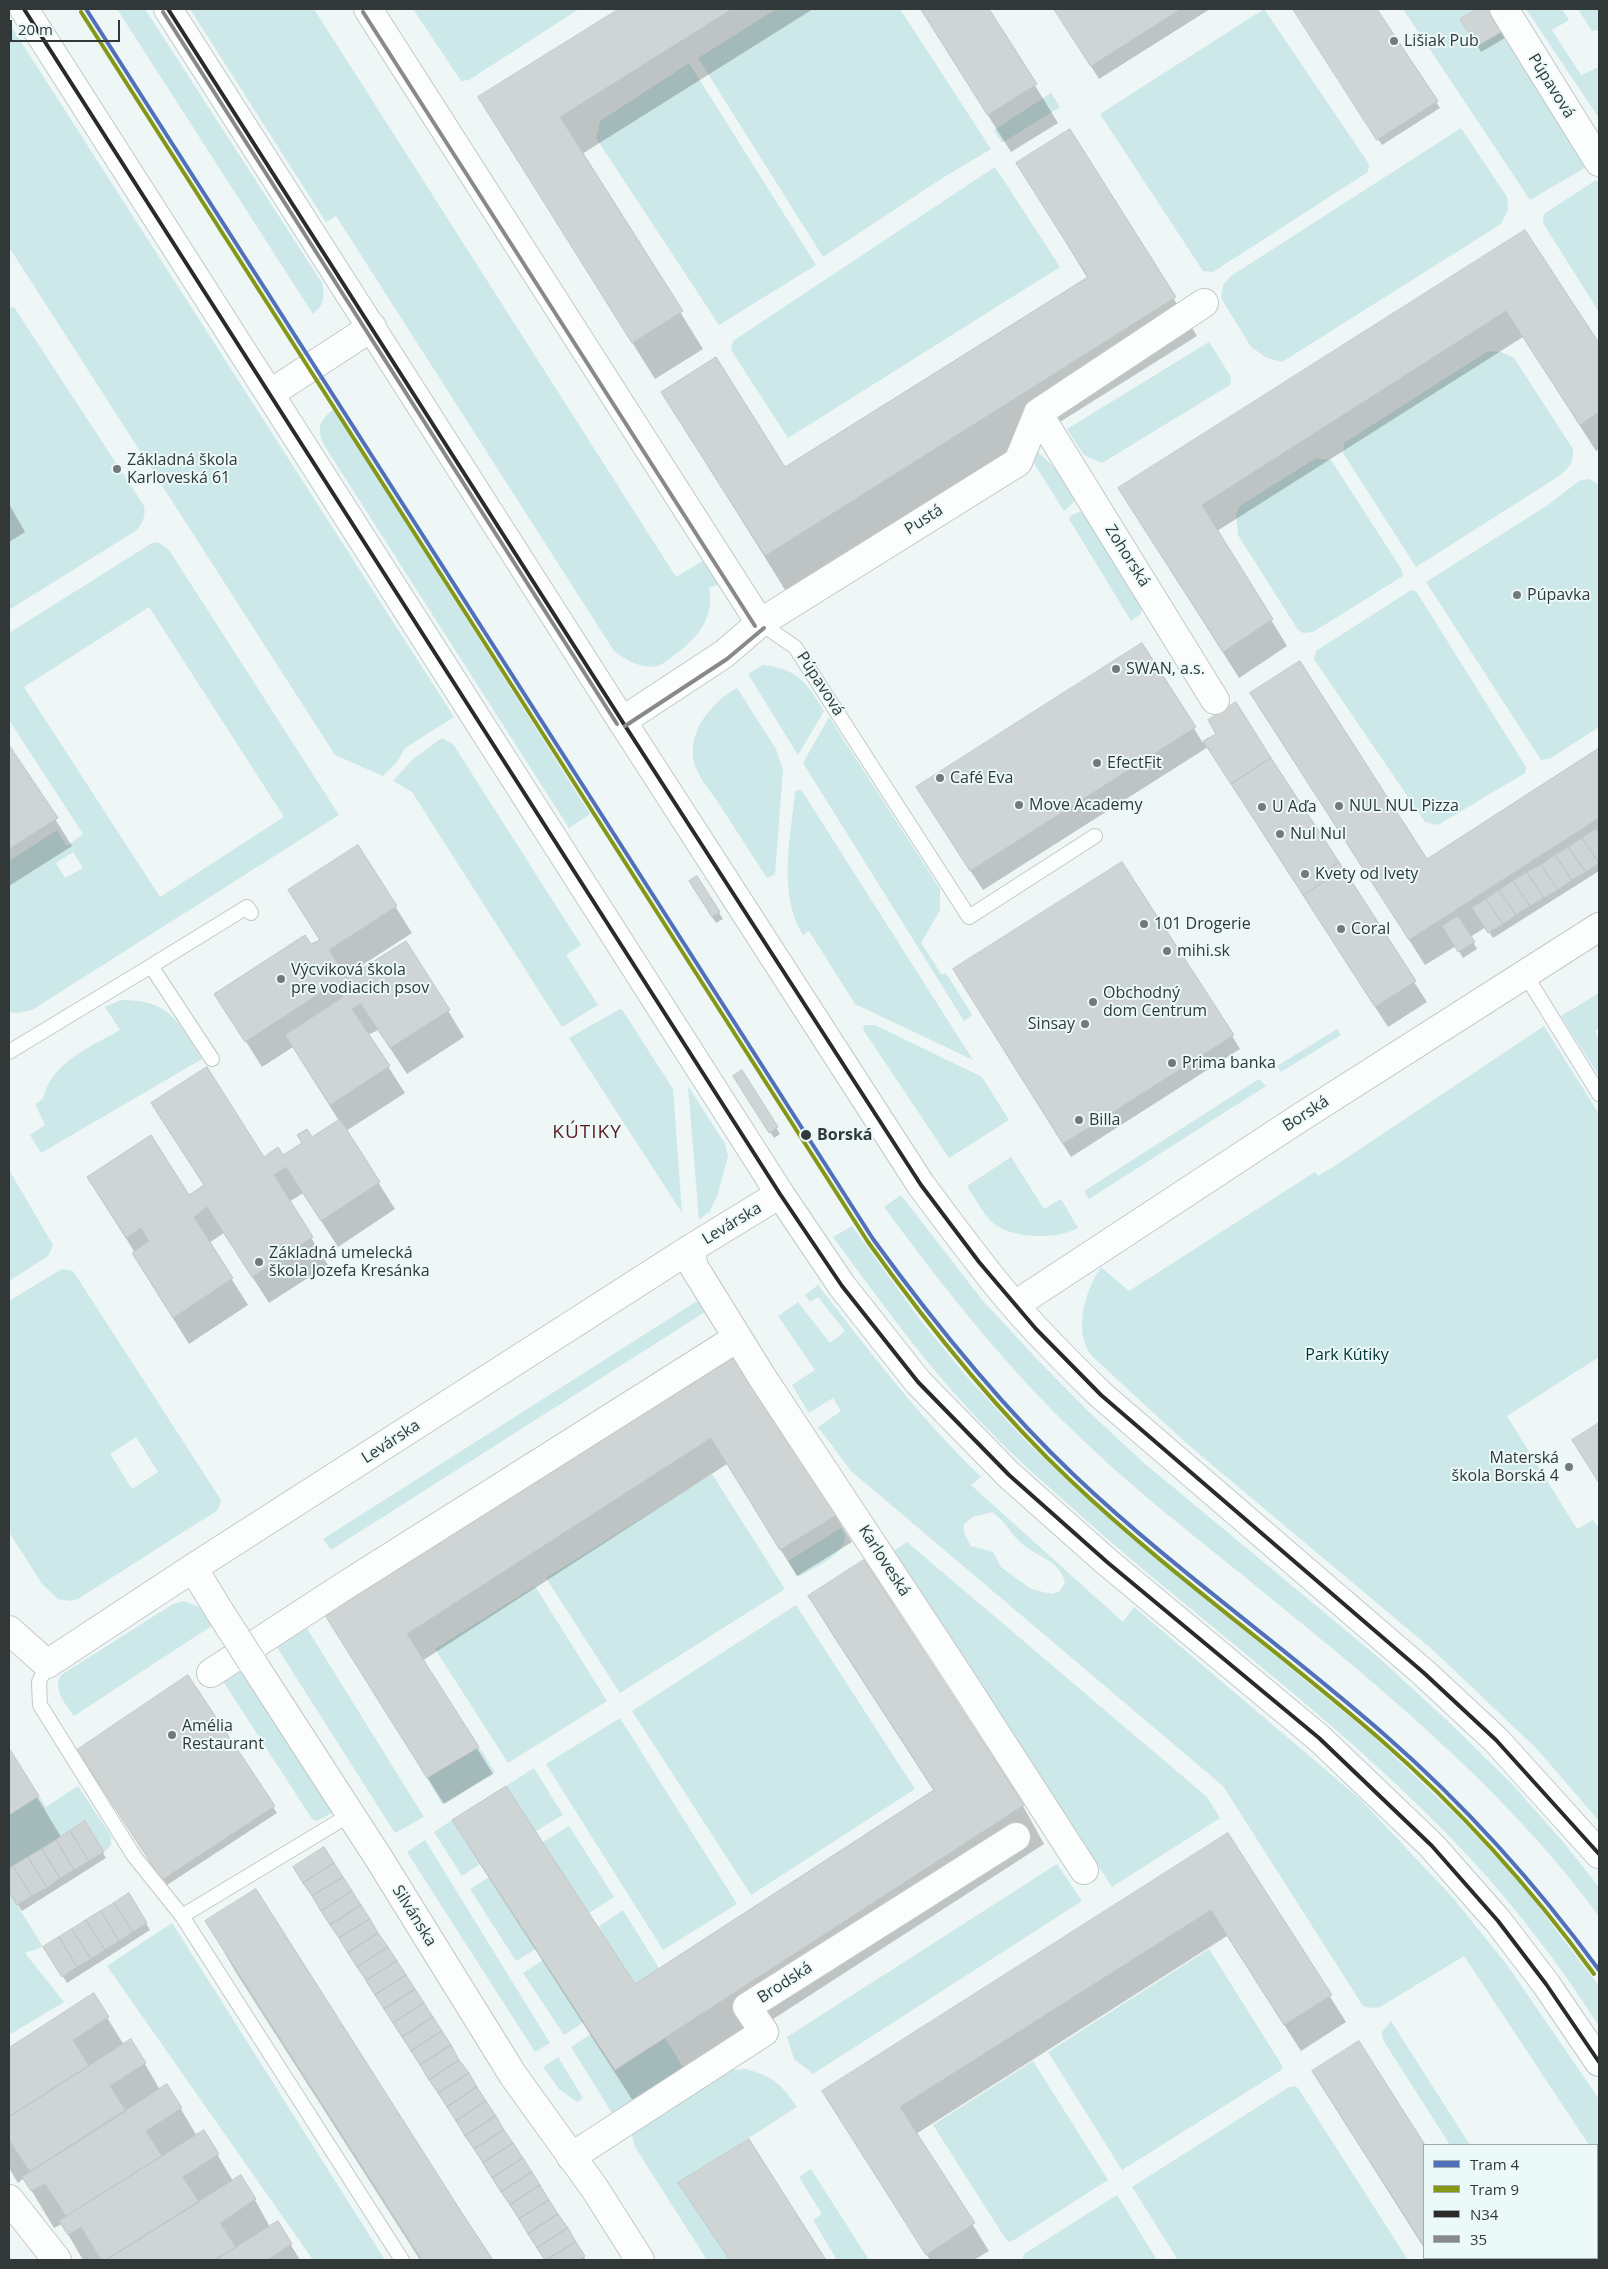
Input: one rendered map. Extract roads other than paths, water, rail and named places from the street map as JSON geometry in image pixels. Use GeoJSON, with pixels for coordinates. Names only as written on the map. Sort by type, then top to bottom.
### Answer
{"type":"FeatureCollection","features":[{"type":"Feature","properties":{"kind":"street"},"geometry":{"type":"LineString","coordinates":[[24,9],[780,1194],[842,1286],[918,1382],[1008,1475],[1107,1562],[1319,1738],[1432,1846],[1498,1921],[1546,1984],[1599,2062]]}},
{"type":"Feature","properties":{"kind":"street"},"geometry":{"type":"LineString","coordinates":[[168,9],[622,721],[921,1185],[1015,1305],[1056,1352],[1100,1395],[1424,1673],[1496,1740],[1599,1854]]}},
{"type":"Feature","properties":{"kind":"street","name":"Púpavová"},"geometry":{"type":"LineString","coordinates":[[368,9],[760,623]]}},
{"type":"Feature","properties":{"kind":"street","name":"Púpavová"},"geometry":{"type":"LineString","coordinates":[[1504,9],[1599,162]]}},
{"type":"Feature","properties":{"kind":"street"},"geometry":{"type":"LineString","coordinates":[[1038,413],[1204,303]]}},
{"type":"Feature","properties":{"kind":"street"},"geometry":{"type":"LineString","coordinates":[[270,393],[372,327]]}},
{"type":"Feature","properties":{"kind":"street","name":"Pustá"},"geometry":{"type":"LineString","coordinates":[[622,721],[724,654],[760,623],[1018,462],[1038,413]]}},
{"type":"Feature","properties":{"kind":"street","name":"Zohorská"},"geometry":{"type":"LineString","coordinates":[[1038,413],[1215,700]]}},
{"type":"Feature","properties":{"kind":"street","name":"Borská"},"geometry":{"type":"LineString","coordinates":[[1015,1305],[1119,1235],[1599,927]]}},
{"type":"Feature","properties":{"kind":"street","name":"Levárska"},"geometry":{"type":"LineString","coordinates":[[47,1664],[192,1568],[690,1249],[780,1194]]}},
{"type":"Feature","properties":{"kind":"street","name":"Karloveská"},"geometry":{"type":"LineString","coordinates":[[690,1249],[694,1267],[737,1338],[1084,1870]]}},
{"type":"Feature","properties":{"kind":"street"},"geometry":{"type":"LineString","coordinates":[[211,1672],[307,1609],[737,1338]]}},
{"type":"Feature","properties":{"kind":"street","name":"Silvánska"},"geometry":{"type":"LineString","coordinates":[[192,1568],[351,1814],[513,2075],[595,2189],[640,2260]]}},
{"type":"Feature","properties":{"kind":"street"},"geometry":{"type":"LineString","coordinates":[[9,1630],[47,1664]]}},
{"type":"Feature","properties":{"kind":"street","name":"Brodská"},"geometry":{"type":"LineString","coordinates":[[572,2157],[764,2032],[747,2007],[1016,1837]]}},
{"type":"Feature","properties":{"kind":"street"},"geometry":{"type":"LineString","coordinates":[[9,2200],[57,2260]]}},
{"type":"Feature","properties":{"kind":"lane","name":"Púpavová"},"geometry":{"type":"LineString","coordinates":[[760,623],[796,647],[968,917],[1095,836]]}},
{"type":"Feature","properties":{"kind":"lane"},"geometry":{"type":"LineString","coordinates":[[9,1052],[247,907],[251,913]]}},
{"type":"Feature","properties":{"kind":"lane"},"geometry":{"type":"LineString","coordinates":[[151,966],[212,1059]]}},
{"type":"Feature","properties":{"kind":"lane"},"geometry":{"type":"LineString","coordinates":[[1525,974],[1599,1094]]}},
{"type":"Feature","properties":{"kind":"lane"},"geometry":{"type":"LineString","coordinates":[[47,1664],[39,1682],[40,1705],[134,1856],[182,1916],[402,2260]]}},
{"type":"Feature","properties":{"kind":"lane"},"geometry":{"type":"LineString","coordinates":[[182,1916],[351,1814]]}},
{"type":"Feature","properties":{"kind":"tram line","name":"4"},"geometry":{"type":"LineString","coordinates":[[86,9],[873,1239],[920,1301],[994,1392],[1075,1476],[1190,1576],[1348,1703],[1444,1790],[1525,1877],[1599,1970]]}},
{"type":"Feature","properties":{"kind":"tram line","name":"9"},"geometry":{"type":"LineString","coordinates":[[81,12],[868,1242],[915,1305],[963,1366],[1042,1453],[1070,1480],[1185,1580],[1381,1740],[1439,1794],[1520,1881],[1594,1974]]}},
{"type":"Feature","properties":{"kind":"place","name":"Lišiak Pub"},"geometry":{"type":"Point","coordinates":[1394,41]}},
{"type":"Feature","properties":{"kind":"place","name":"Základná škola Karloveská 61"},"geometry":{"type":"Point","coordinates":[117,469]}},
{"type":"Feature","properties":{"kind":"place","name":"Púpavka"},"geometry":{"type":"Point","coordinates":[1517,595]}},
{"type":"Feature","properties":{"kind":"place","name":"SWAN, a.s."},"geometry":{"type":"Point","coordinates":[1116,669]}},
{"type":"Feature","properties":{"kind":"place","name":"EfectFit"},"geometry":{"type":"Point","coordinates":[1097,763]}},
{"type":"Feature","properties":{"kind":"place","name":"Café Eva"},"geometry":{"type":"Point","coordinates":[940,778]}},
{"type":"Feature","properties":{"kind":"place","name":"Move Academy"},"geometry":{"type":"Point","coordinates":[1019,805]}},
{"type":"Feature","properties":{"kind":"place","name":"NUL NUL Pizza"},"geometry":{"type":"Point","coordinates":[1339,806]}},
{"type":"Feature","properties":{"kind":"place","name":"U Aďa"},"geometry":{"type":"Point","coordinates":[1262,807]}},
{"type":"Feature","properties":{"kind":"place","name":"Nul Nul"},"geometry":{"type":"Point","coordinates":[1280,834]}},
{"type":"Feature","properties":{"kind":"place","name":"Kvety od Ivety"},"geometry":{"type":"Point","coordinates":[1305,874]}},
{"type":"Feature","properties":{"kind":"place","name":"101 Drogerie"},"geometry":{"type":"Point","coordinates":[1144,924]}},
{"type":"Feature","properties":{"kind":"place","name":"Coral"},"geometry":{"type":"Point","coordinates":[1341,929]}},
{"type":"Feature","properties":{"kind":"place","name":"mihi.sk"},"geometry":{"type":"Point","coordinates":[1167,951]}},
{"type":"Feature","properties":{"kind":"place","name":"Výcviková škola pre vodiacich psov"},"geometry":{"type":"Point","coordinates":[281,979]}},
{"type":"Feature","properties":{"kind":"place","name":"Obchodný dom Centrum"},"geometry":{"type":"Point","coordinates":[1093,1002]}},
{"type":"Feature","properties":{"kind":"place","name":"Sinsay"},"geometry":{"type":"Point","coordinates":[1085,1024]}},
{"type":"Feature","properties":{"kind":"place","name":"Prima banka"},"geometry":{"type":"Point","coordinates":[1172,1063]}},
{"type":"Feature","properties":{"kind":"place","name":"Billa"},"geometry":{"type":"Point","coordinates":[1079,1120]}},
{"type":"Feature","properties":{"kind":"place","name":"Borská"},"geometry":{"type":"Point","coordinates":[806,1135]}},
{"type":"Feature","properties":{"kind":"place","name":"Základná umelecká škola Jozefa Kresánka"},"geometry":{"type":"Point","coordinates":[259,1262]}},
{"type":"Feature","properties":{"kind":"place","name":"Materská škola Borská 4"},"geometry":{"type":"Point","coordinates":[1569,1467]}},
{"type":"Feature","properties":{"kind":"place","name":"Amélia Restaurant"},"geometry":{"type":"Point","coordinates":[172,1735]}},
{"type":"Feature","properties":{"kind":"district","name":"KÚTIKY"},"geometry":{"type":"Point","coordinates":[587,1133]}},
{"type":"Feature","properties":{"kind":"park label","name":"Park Kútiky"},"geometry":{"type":"Point","coordinates":[1347,1355]}}]}
